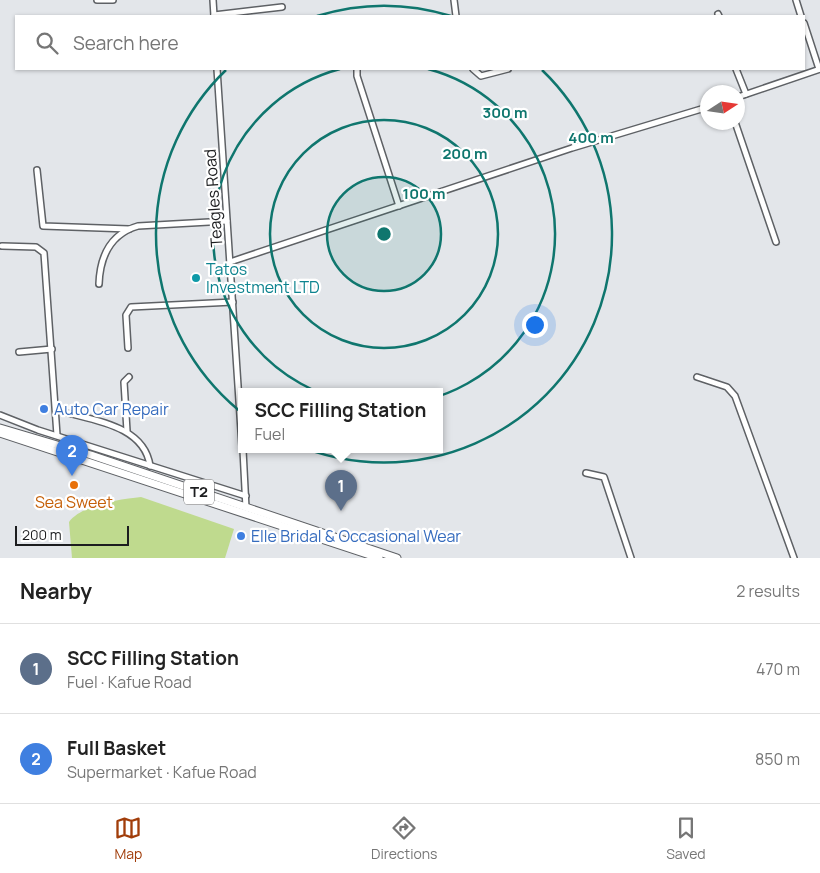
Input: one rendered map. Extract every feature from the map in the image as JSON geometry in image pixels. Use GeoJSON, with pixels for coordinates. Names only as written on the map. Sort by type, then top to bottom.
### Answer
{"type":"FeatureCollection","features":[{"type":"Feature","properties":{"kind":"main road","name":"T2"},"geometry":{"type":"LineString","coordinates":[[0,428],[91,455],[397,558]]}},
{"type":"Feature","properties":{"kind":"main road","name":"T2"},"geometry":{"type":"LineString","coordinates":[[0,433],[379,558]]}},
{"type":"Feature","properties":{"kind":"street"},"geometry":{"type":"LineString","coordinates":[[97,0],[113,0]]}},
{"type":"Feature","properties":{"kind":"street"},"geometry":{"type":"LineString","coordinates":[[213,0],[214,15],[282,7]]}},
{"type":"Feature","properties":{"kind":"street"},"geometry":{"type":"LineString","coordinates":[[454,0],[456,15]]}},
{"type":"Feature","properties":{"kind":"street"},"geometry":{"type":"LineString","coordinates":[[796,0],[802,15]]}},
{"type":"Feature","properties":{"kind":"street"},"geometry":{"type":"LineString","coordinates":[[736,70],[746,94],[820,69],[805,26]]}},
{"type":"Feature","properties":{"kind":"street","name":"Teagles Road"},"geometry":{"type":"LineString","coordinates":[[218,70],[238,388]]}},
{"type":"Feature","properties":{"kind":"street"},"geometry":{"type":"LineString","coordinates":[[357,70],[357,76],[399,206]]}},
{"type":"Feature","properties":{"kind":"street"},"geometry":{"type":"LineString","coordinates":[[474,70],[481,76],[504,70]]}},
{"type":"Feature","properties":{"kind":"street"},"geometry":{"type":"LineString","coordinates":[[230,262],[572,148],[700,109]]}},
{"type":"Feature","properties":{"kind":"street"},"geometry":{"type":"LineString","coordinates":[[738,130],[776,242]]}},
{"type":"Feature","properties":{"kind":"street"},"geometry":{"type":"LineString","coordinates":[[37,170],[43,226],[129,229],[228,221]]}},
{"type":"Feature","properties":{"kind":"street"},"geometry":{"type":"LineString","coordinates":[[99,284],[102,257],[119,236],[129,229]]}},
{"type":"Feature","properties":{"kind":"street"},"geometry":{"type":"LineString","coordinates":[[2,246],[36,247],[44,253],[57,435]]}},
{"type":"Feature","properties":{"kind":"street"},"geometry":{"type":"LineString","coordinates":[[128,348],[126,315],[131,307],[233,302]]}},
{"type":"Feature","properties":{"kind":"street"},"geometry":{"type":"LineString","coordinates":[[19,352],[52,349]]}},
{"type":"Feature","properties":{"kind":"street"},"geometry":{"type":"LineString","coordinates":[[127,431],[124,382],[129,377]]}},
{"type":"Feature","properties":{"kind":"street"},"geometry":{"type":"LineString","coordinates":[[696,377],[727,387],[735,396],[794,558]]}},
{"type":"Feature","properties":{"kind":"street"},"geometry":{"type":"LineString","coordinates":[[68,413],[127,431],[142,446],[150,466]]}},
{"type":"Feature","properties":{"kind":"street"},"geometry":{"type":"LineString","coordinates":[[0,415],[150,466],[246,496]]}},
{"type":"Feature","properties":{"kind":"street"},"geometry":{"type":"LineString","coordinates":[[242,453],[246,508]]}},
{"type":"Feature","properties":{"kind":"street"},"geometry":{"type":"LineString","coordinates":[[586,473],[601,474],[604,477],[631,558]]}},
{"type":"Feature","properties":{"kind":"green space"},"geometry":{"type":"Polygon","coordinates":[[[141,497],[234,529],[225,558],[72,558],[69,522],[75,516],[82,511],[102,504],[141,497]]]}},
{"type":"Feature","properties":{"kind":"place","name":"Tatos Investment LTD"},"geometry":{"type":"Point","coordinates":[196,278]}},
{"type":"Feature","properties":{"kind":"place","name":"Auto Car Repair"},"geometry":{"type":"Point","coordinates":[44,409]}},
{"type":"Feature","properties":{"kind":"place","name":"Full Basket"},"geometry":{"type":"Point","coordinates":[72,476]}},
{"type":"Feature","properties":{"kind":"place","name":"Sea Sweet"},"geometry":{"type":"Point","coordinates":[74,485]}},
{"type":"Feature","properties":{"kind":"place","name":"SCC Filling Station"},"geometry":{"type":"Point","coordinates":[341,511]}},
{"type":"Feature","properties":{"kind":"place","name":"Elle Bridal & Occasional Wear"},"geometry":{"type":"Point","coordinates":[241,536]}}]}
